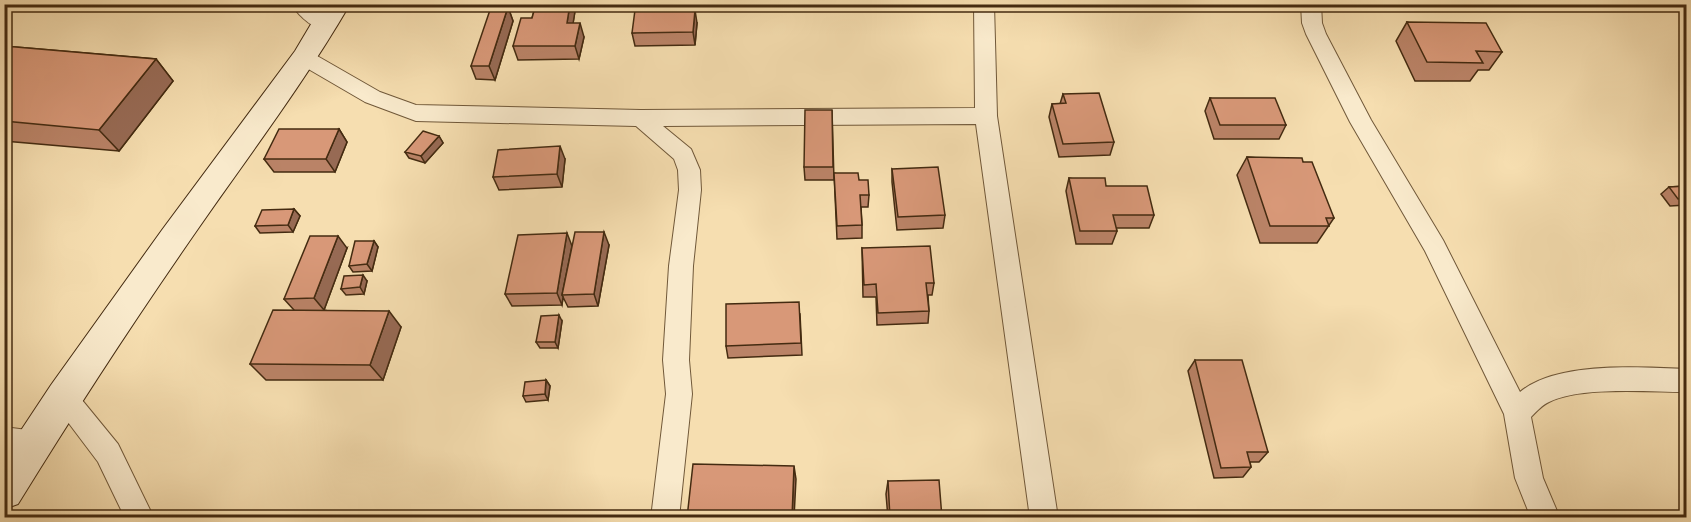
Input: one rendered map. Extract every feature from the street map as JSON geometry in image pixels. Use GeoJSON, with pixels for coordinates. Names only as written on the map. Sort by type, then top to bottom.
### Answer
{"type":"FeatureCollection","features":[{"type":"Feature","properties":{"kind":"street"},"geometry":{"type":"LineString","coordinates":[[984,4],[986,116],[1044,518]]}},
{"type":"Feature","properties":{"kind":"street"},"geometry":{"type":"LineString","coordinates":[[1311,4],[1312,23],[1316,34],[1361,122],[1435,247],[1517,413],[1529,478],[1546,518]]}},
{"type":"Feature","properties":{"kind":"street"},"geometry":{"type":"LineString","coordinates":[[4,491],[20,442],[63,397],[173,239],[305,58],[320,11]]}},
{"type":"Feature","properties":{"kind":"street"},"geometry":{"type":"LineString","coordinates":[[305,58],[390,107],[416,113],[641,118],[986,116]]}},
{"type":"Feature","properties":{"kind":"street"},"geometry":{"type":"LineString","coordinates":[[641,118],[683,155],[689,170],[690,190],[681,266],[676,360],[679,394],[665,518]]}},
{"type":"Feature","properties":{"kind":"street"},"geometry":{"type":"LineString","coordinates":[[1517,413],[1536,395],[1555,387],[1594,382],[1686,380]]}},
{"type":"Feature","properties":{"kind":"street"},"geometry":{"type":"LineString","coordinates":[[63,397],[108,453],[140,518]]}},
{"type":"Feature","properties":{"kind":"building"},"geometry":{"type":"Polygon","coordinates":[[[536,4],[570,4],[567,23],[580,23],[575,46],[513,46],[521,18],[532,18],[536,4]]]}},
{"type":"Feature","properties":{"kind":"building"},"geometry":{"type":"Polygon","coordinates":[[[491,7],[508,7],[489,66],[471,66],[491,7]]]}},
{"type":"Feature","properties":{"kind":"building"},"geometry":{"type":"Polygon","coordinates":[[[635,10],[695,10],[693,32],[632,33],[635,10]]]}},
{"type":"Feature","properties":{"kind":"building"},"geometry":{"type":"Polygon","coordinates":[[[1407,22],[1486,23],[1502,52],[1476,51],[1483,63],[1427,62],[1407,22]]]}},
{"type":"Feature","properties":{"kind":"building"},"geometry":{"type":"Polygon","coordinates":[[[4,46],[156,59],[99,130],[4,121],[4,46]]]}},
{"type":"Feature","properties":{"kind":"building"},"geometry":{"type":"Polygon","coordinates":[[[1099,93],[1114,142],[1063,144],[1052,104],[1066,103],[1063,94],[1099,93]]]}},
{"type":"Feature","properties":{"kind":"building"},"geometry":{"type":"Polygon","coordinates":[[[1210,98],[1275,98],[1286,125],[1220,125],[1210,98]]]}},
{"type":"Feature","properties":{"kind":"building"},"geometry":{"type":"Polygon","coordinates":[[[805,110],[832,110],[833,167],[804,167],[805,110]]]}},
{"type":"Feature","properties":{"kind":"building"},"geometry":{"type":"Polygon","coordinates":[[[279,129],[339,129],[326,159],[264,159],[279,129]]]}},
{"type":"Feature","properties":{"kind":"building"},"geometry":{"type":"Polygon","coordinates":[[[423,131],[439,136],[421,156],[405,152],[423,131]]]}},
{"type":"Feature","properties":{"kind":"building"},"geometry":{"type":"Polygon","coordinates":[[[560,146],[557,174],[493,177],[498,150],[560,146]]]}},
{"type":"Feature","properties":{"kind":"building"},"geometry":{"type":"Polygon","coordinates":[[[1247,157],[1302,158],[1303,162],[1312,162],[1334,218],[1326,218],[1329,226],[1270,226],[1247,157]]]}},
{"type":"Feature","properties":{"kind":"building"},"geometry":{"type":"Polygon","coordinates":[[[938,167],[945,215],[898,217],[892,169],[938,167]]]}},
{"type":"Feature","properties":{"kind":"building"},"geometry":{"type":"Polygon","coordinates":[[[834,173],[858,173],[859,180],[868,180],[869,195],[860,195],[862,225],[837,226],[834,173]]]}},
{"type":"Feature","properties":{"kind":"building"},"geometry":{"type":"Polygon","coordinates":[[[1069,178],[1105,178],[1106,186],[1147,186],[1154,215],[1113,215],[1117,231],[1080,231],[1069,178]]]}},
{"type":"Feature","properties":{"kind":"building"},"geometry":{"type":"Polygon","coordinates":[[[1686,186],[1686,198],[1678,199],[1669,187],[1686,186]]]}},
{"type":"Feature","properties":{"kind":"building"},"geometry":{"type":"Polygon","coordinates":[[[294,209],[288,225],[255,226],[262,210],[294,209]]]}},
{"type":"Feature","properties":{"kind":"building"},"geometry":{"type":"Polygon","coordinates":[[[575,232],[604,232],[594,294],[562,295],[575,232]]]}},
{"type":"Feature","properties":{"kind":"building"},"geometry":{"type":"Polygon","coordinates":[[[567,233],[557,293],[505,294],[518,235],[567,233]]]}},
{"type":"Feature","properties":{"kind":"building"},"geometry":{"type":"Polygon","coordinates":[[[310,236],[338,236],[314,298],[284,299],[310,236]]]}},
{"type":"Feature","properties":{"kind":"building"},"geometry":{"type":"Polygon","coordinates":[[[355,241],[374,241],[367,264],[349,266],[355,241]]]}},
{"type":"Feature","properties":{"kind":"building"},"geometry":{"type":"Polygon","coordinates":[[[930,246],[934,283],[926,283],[929,311],[878,313],[876,284],[864,285],[862,248],[930,246]]]}},
{"type":"Feature","properties":{"kind":"building"},"geometry":{"type":"Polygon","coordinates":[[[363,275],[360,287],[341,289],[344,276],[363,275]]]}},
{"type":"Feature","properties":{"kind":"building"},"geometry":{"type":"Polygon","coordinates":[[[799,302],[801,343],[726,346],[726,304],[799,302]]]}},
{"type":"Feature","properties":{"kind":"building"},"geometry":{"type":"Polygon","coordinates":[[[273,310],[389,311],[370,365],[250,364],[273,310]]]}},
{"type":"Feature","properties":{"kind":"building"},"geometry":{"type":"Polygon","coordinates":[[[559,315],[555,342],[536,342],[541,316],[559,315]]]}},
{"type":"Feature","properties":{"kind":"building"},"geometry":{"type":"Polygon","coordinates":[[[1195,360],[1242,360],[1268,452],[1247,452],[1251,467],[1221,468],[1195,360]]]}},
{"type":"Feature","properties":{"kind":"building"},"geometry":{"type":"Polygon","coordinates":[[[546,380],[545,394],[523,396],[525,382],[546,380]]]}},
{"type":"Feature","properties":{"kind":"building"},"geometry":{"type":"Polygon","coordinates":[[[693,464],[794,466],[792,518],[687,518],[693,464]]]}},
{"type":"Feature","properties":{"kind":"building"},"geometry":{"type":"Polygon","coordinates":[[[939,480],[942,518],[890,518],[888,481],[939,480]]]}}]}
